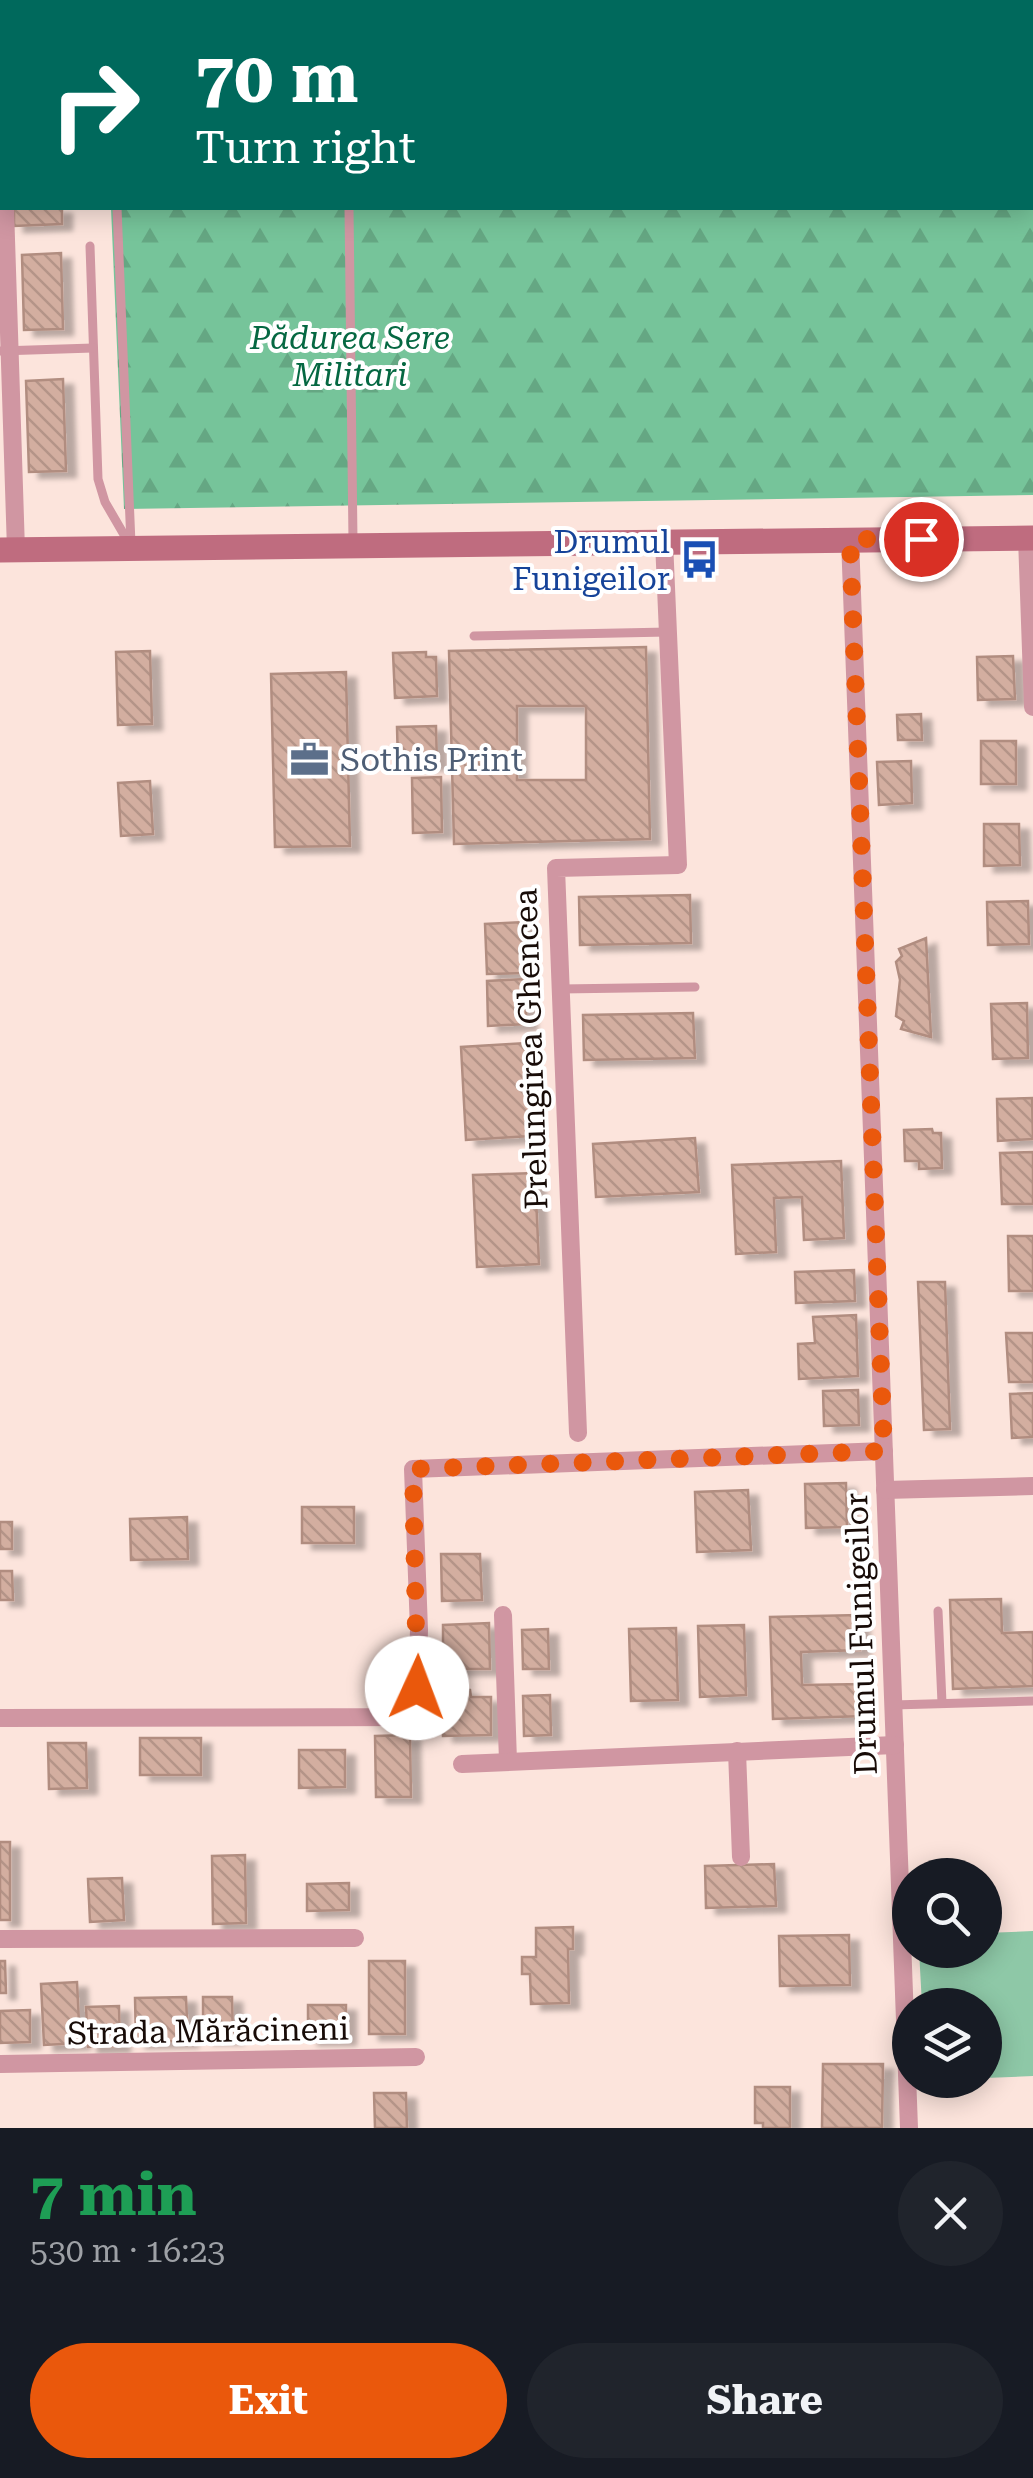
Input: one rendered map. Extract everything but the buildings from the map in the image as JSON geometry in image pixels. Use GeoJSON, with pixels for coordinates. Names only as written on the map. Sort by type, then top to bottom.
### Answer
{"type":"FeatureCollection","features":[{"type":"Feature","properties":{"kind":"main road"},"geometry":{"type":"LineString","coordinates":[[8,550],[1030,538]]}},
{"type":"Feature","properties":{"kind":"street"},"geometry":{"type":"LineString","coordinates":[[5,210],[8,550]]}},
{"type":"Feature","properties":{"kind":"street"},"geometry":{"type":"LineString","coordinates":[[1030,538],[1033,707]]}},
{"type":"Feature","properties":{"kind":"street","name":"Drumul Funigeilor"},"geometry":{"type":"LineString","coordinates":[[850,539],[909,2128]]}},
{"type":"Feature","properties":{"kind":"street","name":"Prelungirea Ghencea"},"geometry":{"type":"LineString","coordinates":[[578,1433],[556,868],[678,865],[664,541]]}},
{"type":"Feature","properties":{"kind":"street"},"geometry":{"type":"LineString","coordinates":[[0,1718],[416,1717],[419,1630],[413,1469],[884,1451]]}},
{"type":"Feature","properties":{"kind":"street"},"geometry":{"type":"LineString","coordinates":[[885,1490],[1033,1486]]}},
{"type":"Feature","properties":{"kind":"street"},"geometry":{"type":"LineString","coordinates":[[503,1615],[508,1761]]}},
{"type":"Feature","properties":{"kind":"street"},"geometry":{"type":"LineString","coordinates":[[462,1764],[895,1745]]}},
{"type":"Feature","properties":{"kind":"street"},"geometry":{"type":"LineString","coordinates":[[737,1751],[741,1856]]}},
{"type":"Feature","properties":{"kind":"street"},"geometry":{"type":"LineString","coordinates":[[0,1939],[355,1938]]}},
{"type":"Feature","properties":{"kind":"street","name":"Strada Mărăcineni"},"geometry":{"type":"LineString","coordinates":[[0,2064],[416,2057]]}},
{"type":"Feature","properties":{"kind":"lane"},"geometry":{"type":"LineString","coordinates":[[117,210],[131,547]]}},
{"type":"Feature","properties":{"kind":"lane"},"geometry":{"type":"LineString","coordinates":[[349,210],[353,544]]}},
{"type":"Feature","properties":{"kind":"lane"},"geometry":{"type":"LineString","coordinates":[[90,246],[100,488],[131,547]]}},
{"type":"Feature","properties":{"kind":"lane"},"geometry":{"type":"LineString","coordinates":[[5,351],[93,348]]}},
{"type":"Feature","properties":{"kind":"lane"},"geometry":{"type":"LineString","coordinates":[[474,636],[668,632]]}},
{"type":"Feature","properties":{"kind":"lane"},"geometry":{"type":"LineString","coordinates":[[561,989],[695,987]]}},
{"type":"Feature","properties":{"kind":"lane"},"geometry":{"type":"LineString","coordinates":[[938,1611],[942,1704]]}},
{"type":"Feature","properties":{"kind":"lane"},"geometry":{"type":"LineString","coordinates":[[893,1704],[1033,1702]]}},
{"type":"Feature","properties":{"kind":"green space","name":"Pădurea Sere Militari"},"geometry":{"type":"Polygon","coordinates":[[[111,210],[1033,210],[1033,495],[124,509],[111,210]]]}},
{"type":"Feature","properties":{"kind":"green space"},"geometry":{"type":"Polygon","coordinates":[[[1033,1931],[1033,2076],[1002,2077],[1002,1988],[921,1988],[920,1968],[1002,1968],[1002,1932],[1033,1931]]]}},
{"type":"Feature","properties":{"kind":"place","name":"Drumul Funigeilor"},"geometry":{"type":"Point","coordinates":[700,560]}},
{"type":"Feature","properties":{"kind":"place","name":"Sothis Print"},"geometry":{"type":"Point","coordinates":[310,760]}},
{"type":"Feature","properties":{"kind":"route"},"geometry":{"type":"LineString","coordinates":[[417,1688],[419,1630],[413,1469],[884,1451],[850,539],[921,539]]}}]}
